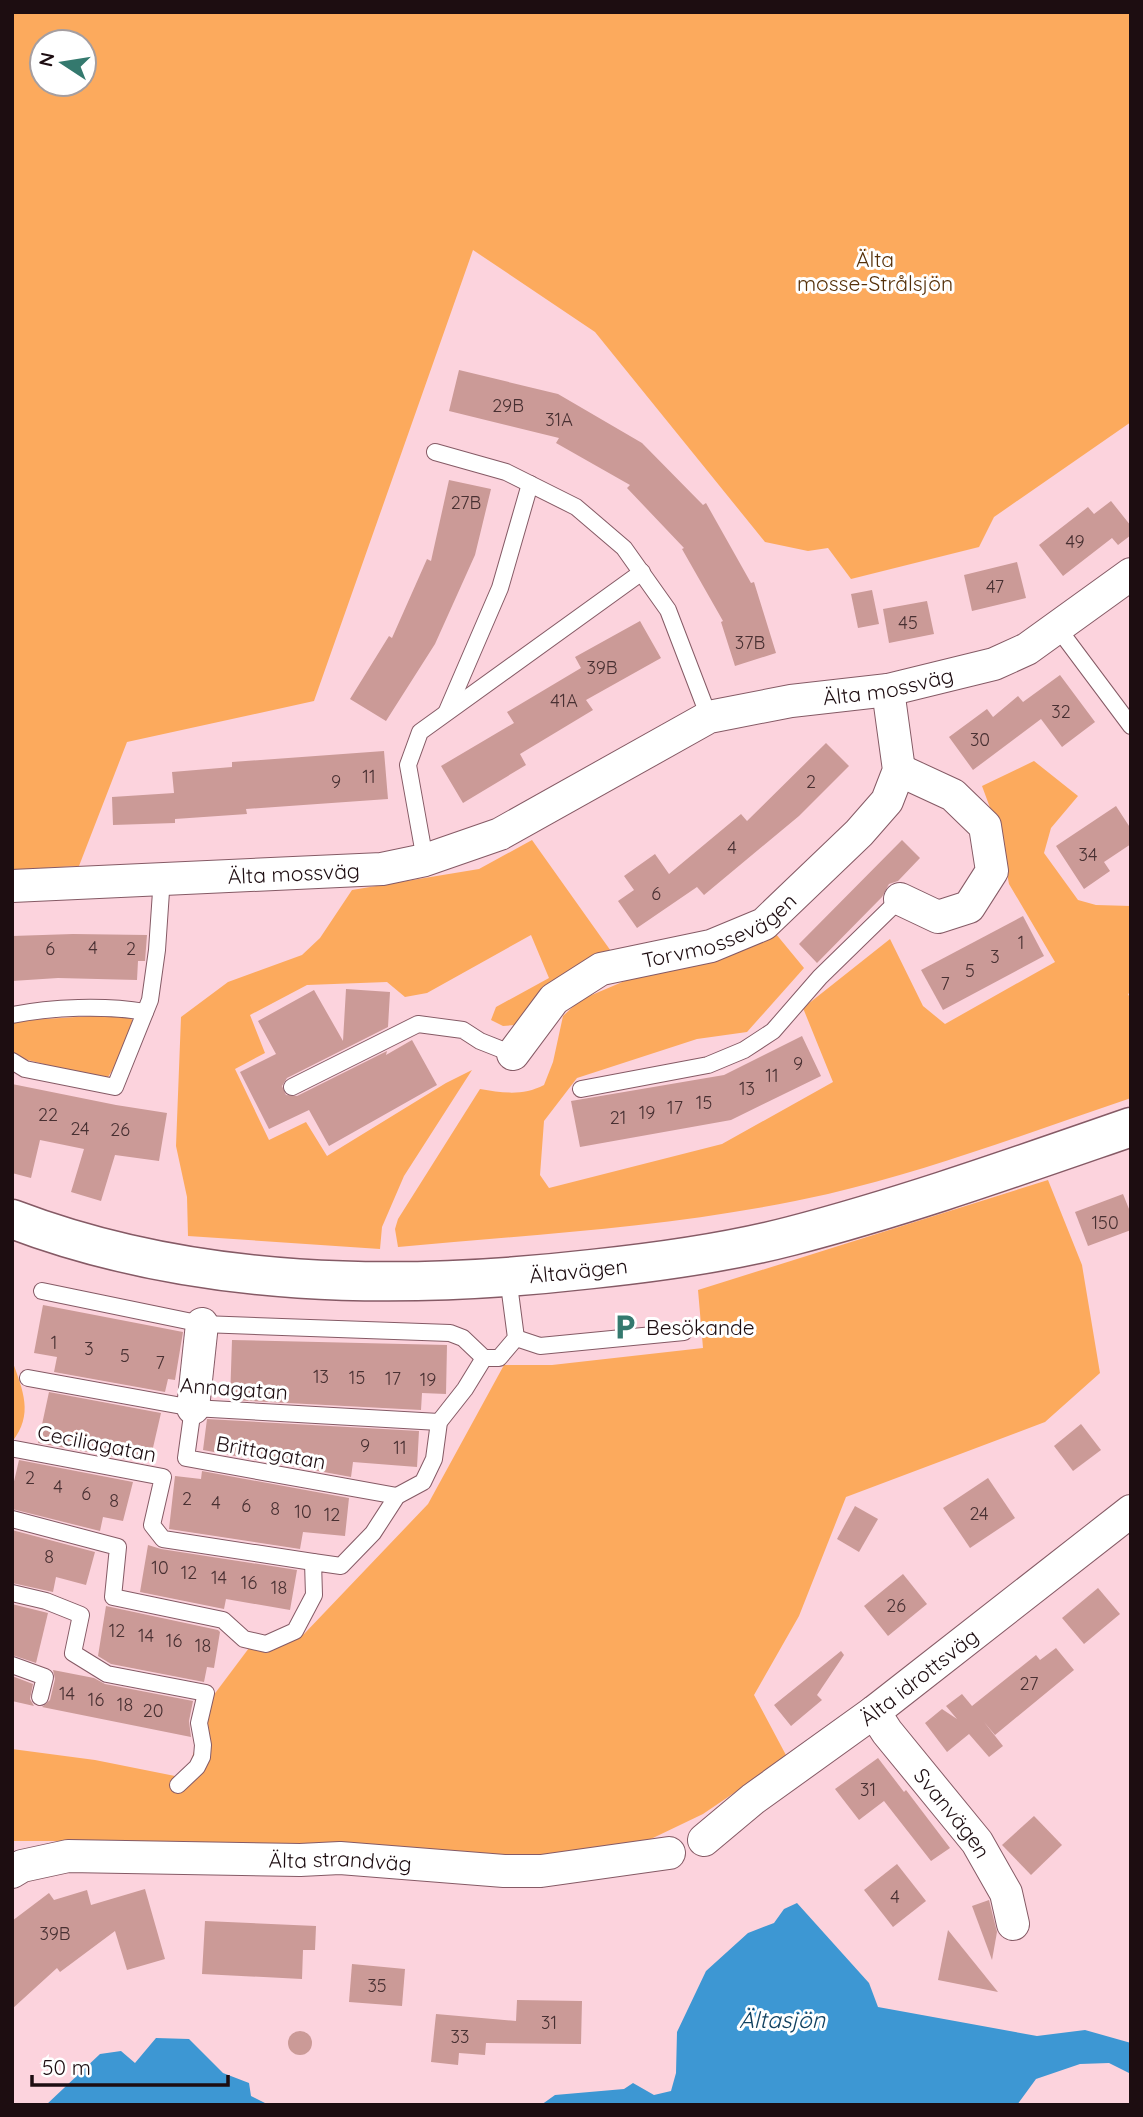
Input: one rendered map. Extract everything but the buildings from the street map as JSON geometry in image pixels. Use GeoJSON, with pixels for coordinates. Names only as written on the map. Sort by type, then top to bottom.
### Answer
{"type":"FeatureCollection","features":[{"type":"Feature","properties":{"kind":"main road","name":"Ältavägen"},"geometry":{"type":"LineString","coordinates":[[12,1219],[43,1231],[136,1257],[244,1275],[401,1282],[508,1277],[669,1261],[788,1237],[903,1204],[1131,1127]]}},
{"type":"Feature","properties":{"kind":"street","name":"Älta mossväg"},"geometry":{"type":"LineString","coordinates":[[12,886],[162,877],[382,869],[425,860],[500,834],[709,717],[791,701],[888,690],[994,664],[1027,649],[1131,574]]}},
{"type":"Feature","properties":{"kind":"street"},"geometry":{"type":"LineString","coordinates":[[888,690],[899,771],[953,795],[985,826],[992,871],[969,907],[938,917],[900,898]]}},
{"type":"Feature","properties":{"kind":"street","name":"Torvmossevägen"},"geometry":{"type":"LineString","coordinates":[[513,1054],[554,999],[601,969],[711,946],[764,924],[859,832],[887,801],[899,771]]}},
{"type":"Feature","properties":{"kind":"street"},"geometry":{"type":"LineString","coordinates":[[193,1409],[202,1324]]}},
{"type":"Feature","properties":{"kind":"street","name":"Älta idrottsväg"},"geometry":{"type":"LineString","coordinates":[[704,1840],[753,1799],[874,1712],[1131,1511]]}},
{"type":"Feature","properties":{"kind":"street","name":"Svanvägen"},"geometry":{"type":"LineString","coordinates":[[874,1712],[977,1842],[1006,1893],[1013,1924]]}},
{"type":"Feature","properties":{"kind":"street","name":"Älta strandväg"},"geometry":{"type":"LineString","coordinates":[[12,1872],[22,1866],[68,1856],[300,1860],[340,1858],[517,1871],[580,1867],[669,1853]]}},
{"type":"Feature","properties":{"kind":"lane"},"geometry":{"type":"LineString","coordinates":[[435,452],[506,472],[576,507],[624,548],[668,610],[709,717]]}},
{"type":"Feature","properties":{"kind":"lane"},"geometry":{"type":"LineString","coordinates":[[447,713],[500,588],[530,484]]}},
{"type":"Feature","properties":{"kind":"lane"},"geometry":{"type":"LineString","coordinates":[[425,860],[408,765],[421,732],[642,572]]}},
{"type":"Feature","properties":{"kind":"lane"},"geometry":{"type":"LineString","coordinates":[[1057,627],[1131,726]]}},
{"type":"Feature","properties":{"kind":"lane"},"geometry":{"type":"LineString","coordinates":[[12,1061],[25,1069],[115,1087],[150,1000],[157,950],[162,877]]}},
{"type":"Feature","properties":{"kind":"lane"},"geometry":{"type":"LineString","coordinates":[[581,1089],[708,1065],[744,1050],[773,1031],[820,977],[900,898]]}},
{"type":"Feature","properties":{"kind":"lane"},"geometry":{"type":"LineString","coordinates":[[12,1015],[48,1010],[124,1009],[145,1012]]}},
{"type":"Feature","properties":{"kind":"lane"},"geometry":{"type":"LineString","coordinates":[[292,1087],[418,1024],[463,1030],[480,1041],[513,1054]]}},
{"type":"Feature","properties":{"kind":"lane"},"geometry":{"type":"LineString","coordinates":[[42,1291],[202,1324],[450,1333],[463,1338],[484,1358],[499,1358],[516,1338],[508,1277]]}},
{"type":"Feature","properties":{"kind":"lane"},"geometry":{"type":"LineString","coordinates":[[516,1338],[540,1346],[684,1332]]}},
{"type":"Feature","properties":{"kind":"lane"},"geometry":{"type":"LineString","coordinates":[[12,1519],[118,1547],[113,1597],[223,1620],[244,1639],[266,1644],[295,1631],[314,1595],[313,1562],[341,1566],[373,1533],[397,1496],[423,1482],[434,1459],[439,1422],[465,1389],[484,1358]]}},
{"type":"Feature","properties":{"kind":"lane","name":"Annagatan"},"geometry":{"type":"LineString","coordinates":[[28,1378],[193,1409],[439,1422]]}},
{"type":"Feature","properties":{"kind":"lane","name":"Brittagatan"},"geometry":{"type":"LineString","coordinates":[[193,1409],[186,1458],[397,1496]]}},
{"type":"Feature","properties":{"kind":"lane","name":"Ceciliagatan"},"geometry":{"type":"LineString","coordinates":[[15,1449],[163,1477],[152,1525],[163,1539],[313,1562]]}},
{"type":"Feature","properties":{"kind":"lane"},"geometry":{"type":"LineString","coordinates":[[12,1592],[46,1601],[81,1615],[74,1653],[107,1674],[206,1693],[199,1724],[202,1757],[197,1767],[178,1785]]}},
{"type":"Feature","properties":{"kind":"lane"},"geometry":{"type":"LineString","coordinates":[[12,1665],[45,1677],[40,1697]]}},
{"type":"Feature","properties":{"kind":"green space","name":"Älta mosse-Strålsjön"},"geometry":{"type":"Polygon","coordinates":[[[12,12],[1131,12],[1131,422],[994,517],[979,547],[851,579],[828,548],[808,551],[765,542],[595,332],[473,250],[314,701],[127,742],[79,866],[12,870],[12,12]]]}},
{"type":"Feature","properties":{"kind":"green space"},"geometry":{"type":"Polygon","coordinates":[[[1034,761],[1078,796],[1051,828],[1044,853],[1078,900],[1096,905],[1131,906],[1131,992],[1128,994],[1131,1000],[1131,1098],[905,1174],[775,1205],[614,1228],[398,1247],[395,1229],[398,1219],[480,1089],[521,1092],[544,1085],[553,1062],[563,1016],[580,1000],[634,977],[776,934],[804,968],[747,1032],[697,1039],[577,1078],[544,1121],[540,1175],[549,1188],[722,1144],[833,1082],[803,1008],[890,939],[923,1006],[945,1024],[1055,962],[1009,884],[999,832],[982,786],[1034,761]]]}},
{"type":"Feature","properties":{"kind":"green space"},"geometry":{"type":"Polygon","coordinates":[[[532,840],[613,954],[515,1025],[503,1026],[491,1020],[496,1007],[549,978],[531,935],[427,993],[405,997],[387,982],[307,985],[250,1015],[265,1053],[235,1069],[269,1140],[306,1122],[327,1156],[472,1070],[404,1176],[382,1227],[380,1249],[188,1236],[187,1197],[176,1146],[181,1017],[228,982],[302,955],[320,938],[352,890],[479,869],[532,840]]]}},
{"type":"Feature","properties":{"kind":"green space"},"geometry":{"type":"Polygon","coordinates":[[[125,1014],[131,1017],[133,1023],[116,1065],[108,1077],[91,1076],[12,1056],[12,1021],[125,1014]]]}},
{"type":"Feature","properties":{"kind":"green space"},"geometry":{"type":"Polygon","coordinates":[[[1048,1180],[1082,1265],[1100,1373],[1045,1422],[846,1497],[799,1616],[754,1695],[787,1757],[703,1814],[630,1849],[494,1868],[184,1841],[12,1841],[12,1749],[95,1760],[185,1778],[213,1696],[249,1648],[267,1653],[304,1634],[428,1504],[504,1365],[552,1365],[703,1348],[698,1290],[1048,1180]]]}},
{"type":"Feature","properties":{"kind":"green space"},"geometry":{"type":"Polygon","coordinates":[[[12,1360],[23,1392],[25,1412],[19,1432],[12,1442],[12,1360]]]}},
{"type":"Feature","properties":{"kind":"water","name":"Ältasjön"},"geometry":{"type":"Polygon","coordinates":[[[797,1903],[869,1983],[878,2007],[1037,2036],[1085,2030],[1131,2043],[1131,2071],[1129,2073],[1109,2063],[1080,2064],[1036,2079],[1017,2105],[541,2105],[555,2095],[624,2089],[633,2083],[654,2095],[671,2091],[676,2073],[677,2032],[706,1971],[748,1933],[774,1923],[784,1909],[797,1903]]]}},
{"type":"Feature","properties":{"kind":"water"},"geometry":{"type":"Polygon","coordinates":[[[156,2038],[189,2039],[223,2073],[249,2083],[251,2096],[269,2105],[46,2105],[100,2054],[121,2051],[135,2063],[156,2038]]]}},
{"type":"Feature","properties":{"kind":"place","name":"Besökande"},"geometry":{"type":"Point","coordinates":[625,1327]}}]}
